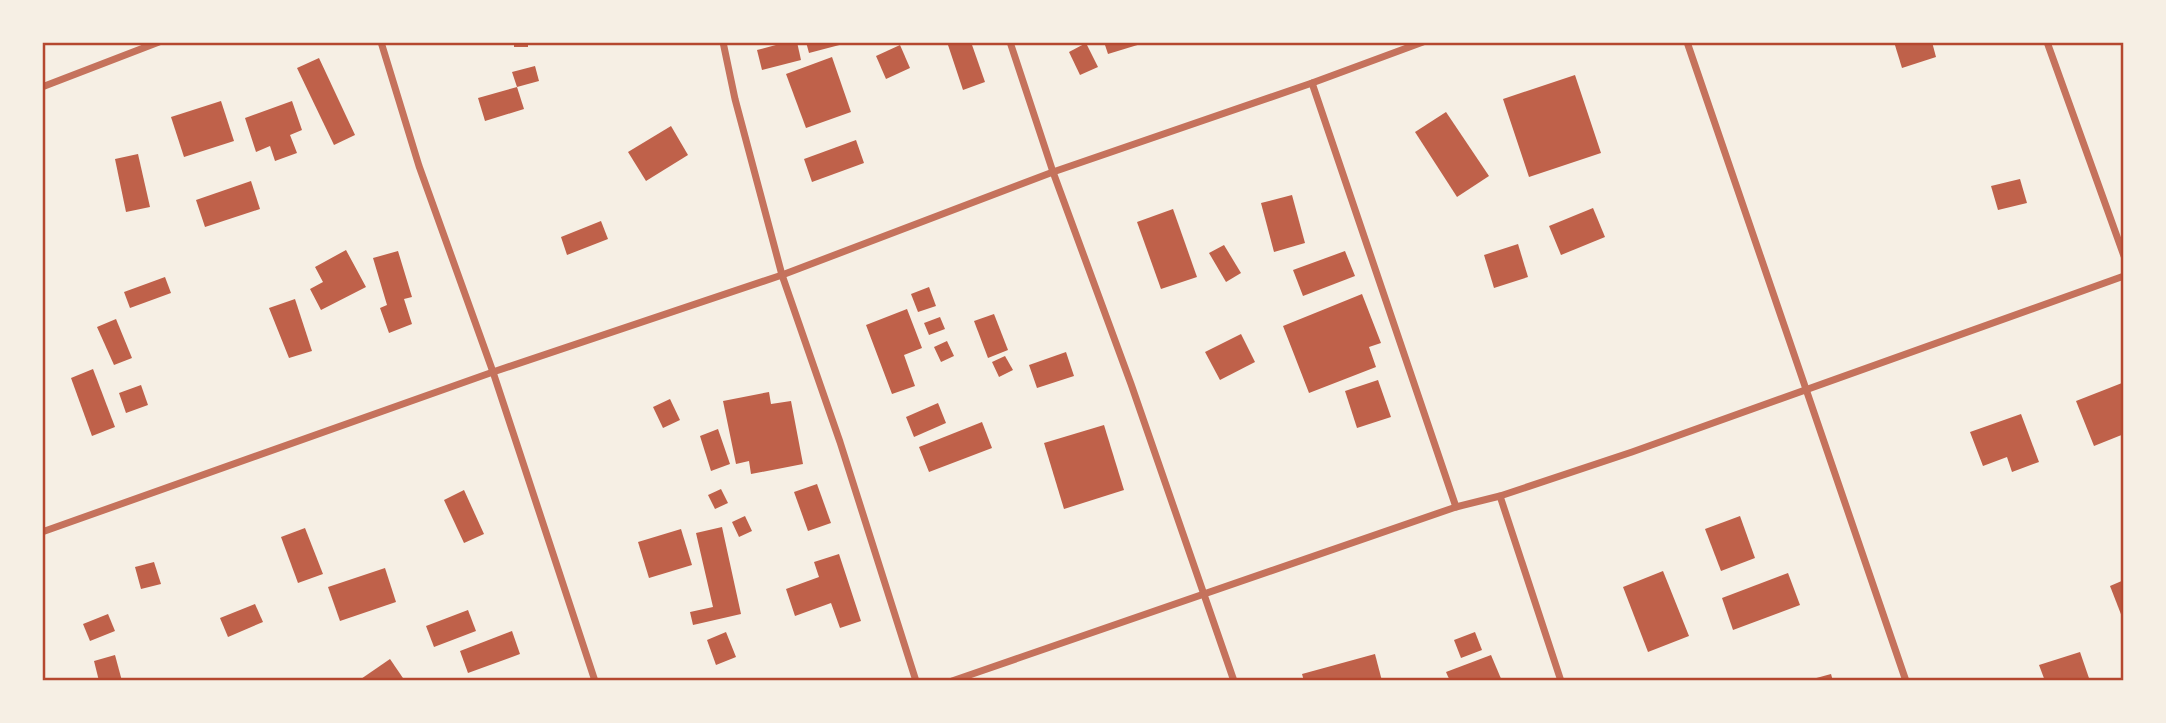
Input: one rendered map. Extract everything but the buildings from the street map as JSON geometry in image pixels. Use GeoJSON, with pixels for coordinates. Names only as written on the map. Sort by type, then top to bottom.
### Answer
{"type":"FeatureCollection","features":[{"type":"Feature","properties":{"kind":"street"},"geometry":{"type":"LineString","coordinates":[[42,87],[159,42]]}},
{"type":"Feature","properties":{"kind":"street"},"geometry":{"type":"LineString","coordinates":[[381,42],[419,166],[493,372],[595,681]]}},
{"type":"Feature","properties":{"kind":"street"},"geometry":{"type":"LineString","coordinates":[[723,42],[735,99],[782,275],[844,456],[916,681]]}},
{"type":"Feature","properties":{"kind":"street"},"geometry":{"type":"LineString","coordinates":[[1010,42],[1053,172],[1131,383],[1234,681]]}},
{"type":"Feature","properties":{"kind":"street"},"geometry":{"type":"LineString","coordinates":[[42,532],[493,372],[782,275],[1053,172],[1423,42]]}},
{"type":"Feature","properties":{"kind":"street"},"geometry":{"type":"LineString","coordinates":[[1687,42],[1906,681]]}},
{"type":"Feature","properties":{"kind":"street"},"geometry":{"type":"LineString","coordinates":[[2047,42],[2124,256]]}},
{"type":"Feature","properties":{"kind":"street"},"geometry":{"type":"LineString","coordinates":[[1312,83],[1456,508]]}},
{"type":"Feature","properties":{"kind":"street"},"geometry":{"type":"LineString","coordinates":[[952,681],[1456,508],[1632,453],[2124,276]]}},
{"type":"Feature","properties":{"kind":"street"},"geometry":{"type":"LineString","coordinates":[[1500,496],[1561,681]]}}]}
